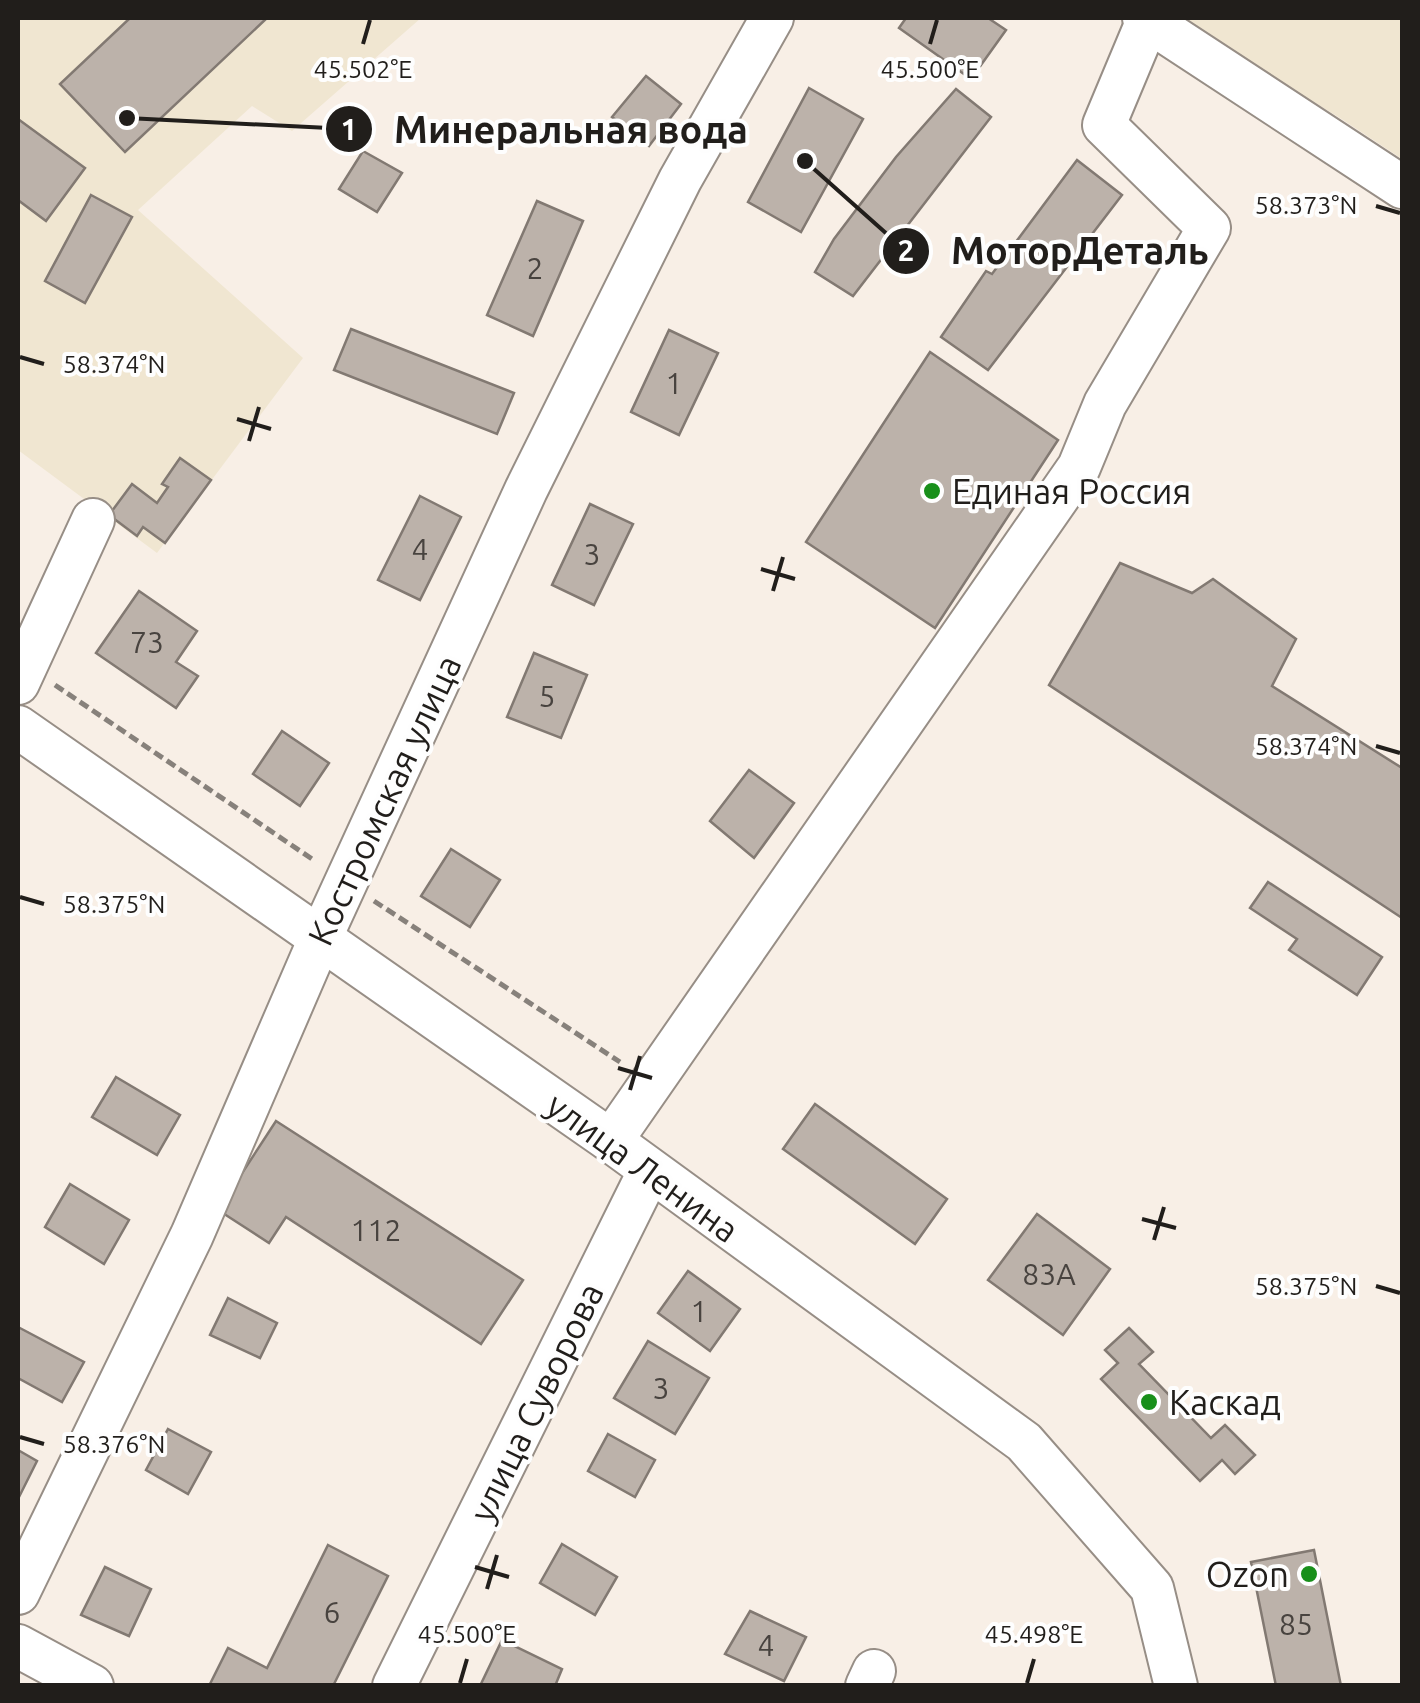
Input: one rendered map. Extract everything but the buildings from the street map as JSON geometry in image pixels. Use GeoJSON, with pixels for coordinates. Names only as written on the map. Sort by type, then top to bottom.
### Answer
{"type":"FeatureCollection","features":[{"type":"Feature","properties":{"kind":"street","name":"Костромская улица"},"geometry":{"type":"LineString","coordinates":[[18,1594],[192,1235],[320,941],[526,490],[680,180],[772,18]]}},
{"type":"Feature","properties":{"kind":"street"},"geometry":{"type":"LineString","coordinates":[[611,1142],[1079,467],[1105,404],[1210,228],[1104,125],[1146,19],[1402,186]]}},
{"type":"Feature","properties":{"kind":"street"},"geometry":{"type":"LineString","coordinates":[[18,683],[93,520]]}},
{"type":"Feature","properties":{"kind":"street","name":"улица Ленина"},"geometry":{"type":"LineString","coordinates":[[18,727],[611,1142],[1024,1442],[1152,1588],[1176,1686]]}},
{"type":"Feature","properties":{"kind":"street","name":"улица Суворова"},"geometry":{"type":"LineString","coordinates":[[394,1686],[649,1172]]}},
{"type":"Feature","properties":{"kind":"street"},"geometry":{"type":"LineString","coordinates":[[18,1646],[92,1686]]}},
{"type":"Feature","properties":{"kind":"shaded area"},"geometry":{"type":"Polygon","coordinates":[[[18,18],[421,18],[292,131],[252,106],[138,210],[303,358],[157,553],[18,450],[18,18]]]}},
{"type":"Feature","properties":{"kind":"shaded area"},"geometry":{"type":"Polygon","coordinates":[[[1173,18],[1402,18],[1402,159],[1340,118],[1173,18]]]}},
{"type":"Feature","properties":{"kind":"place","name":"Минеральная вода"},"geometry":{"type":"Point","coordinates":[127,118]}},
{"type":"Feature","properties":{"kind":"place","name":"МоторДеталь"},"geometry":{"type":"Point","coordinates":[805,161]}},
{"type":"Feature","properties":{"kind":"place","name":"Единая Россия"},"geometry":{"type":"Point","coordinates":[932,491]}},
{"type":"Feature","properties":{"kind":"place","name":"Каскад"},"geometry":{"type":"Point","coordinates":[1149,1402]}},
{"type":"Feature","properties":{"kind":"place","name":"Ozon"},"geometry":{"type":"Point","coordinates":[1309,1574]}}]}
